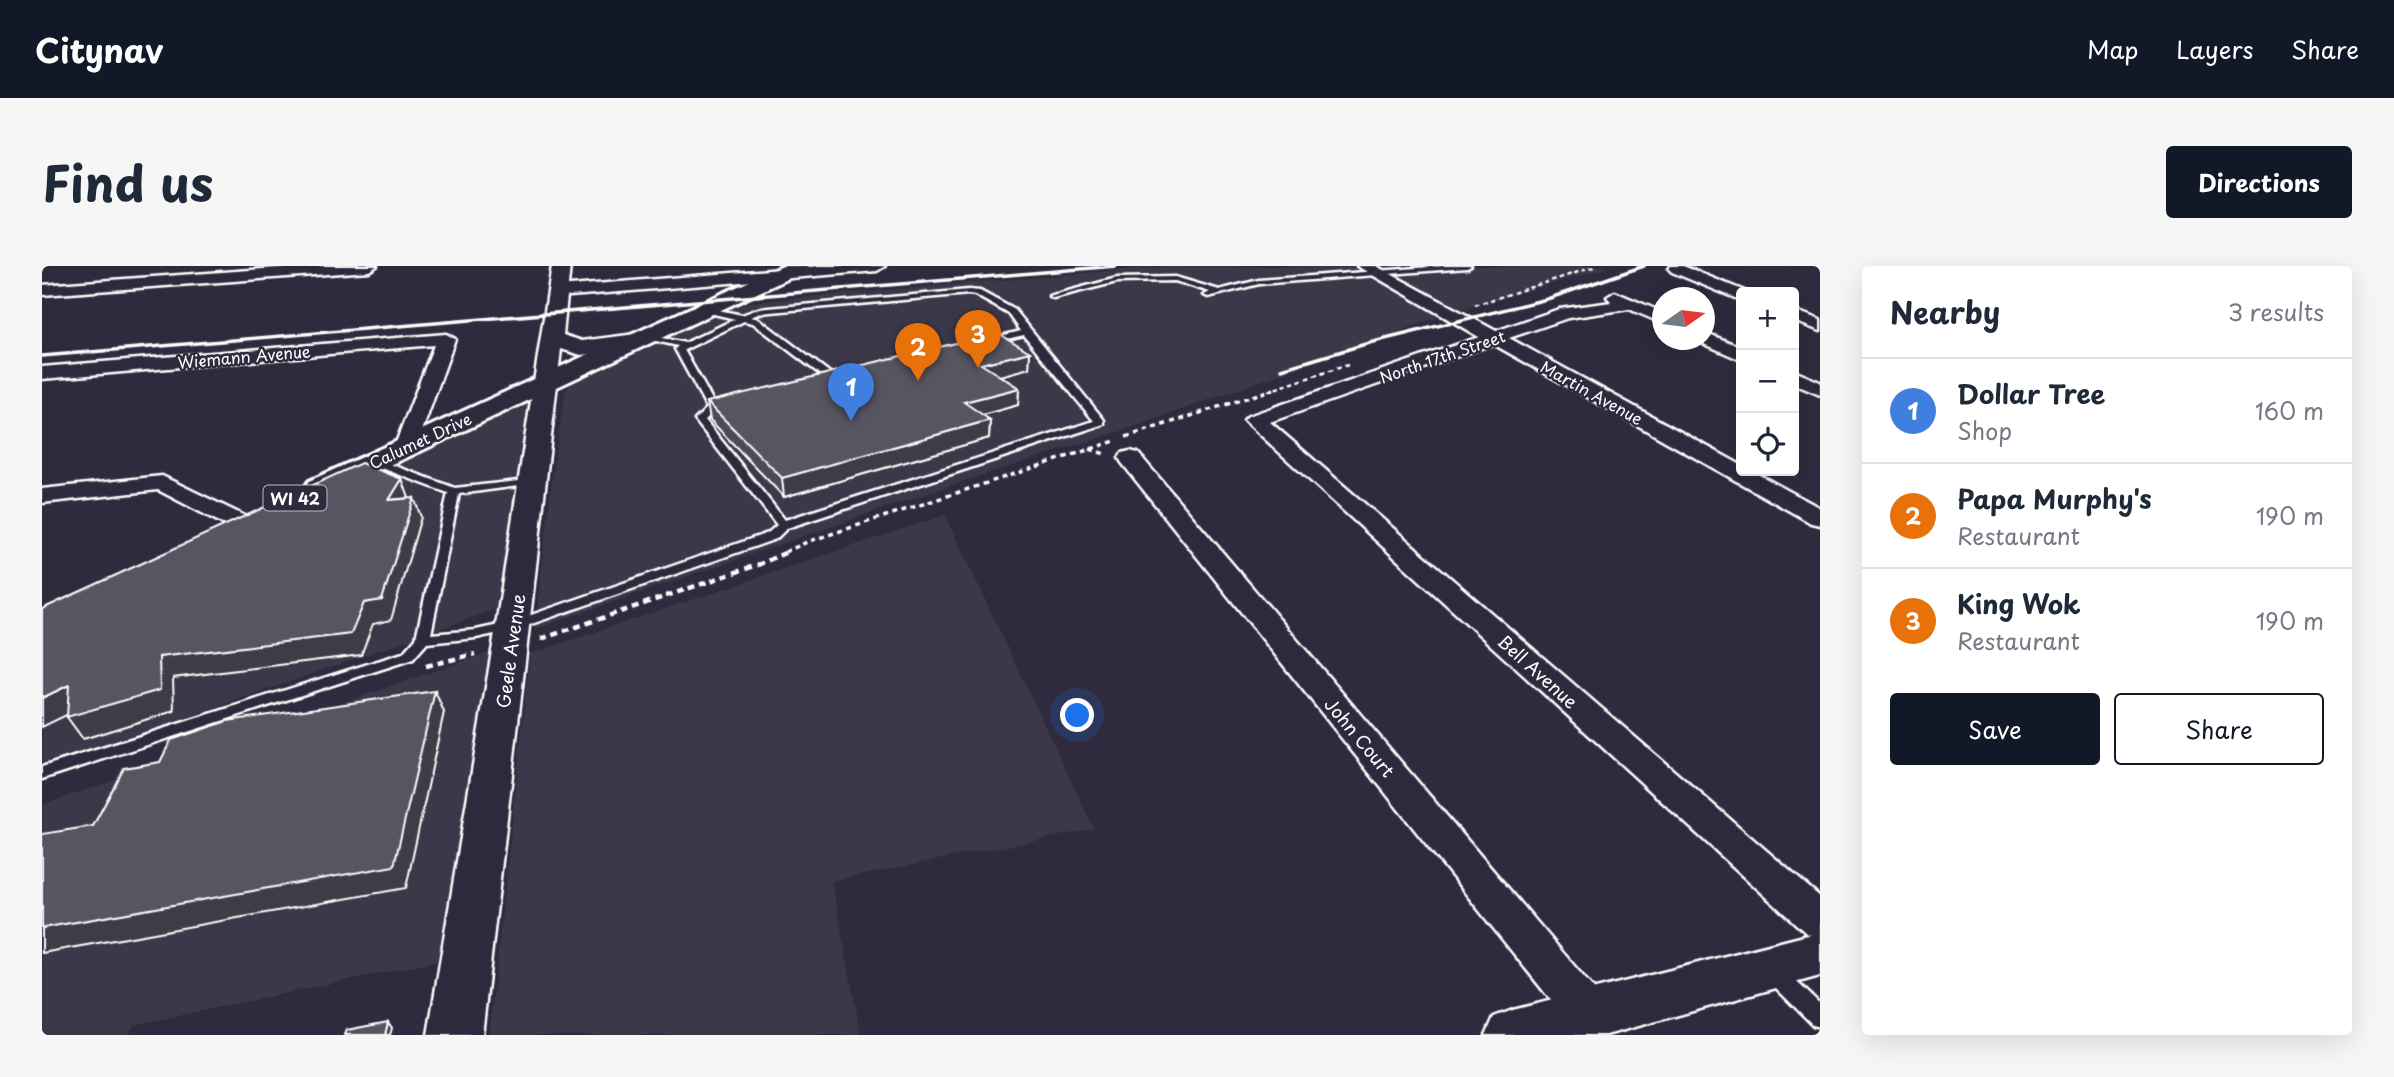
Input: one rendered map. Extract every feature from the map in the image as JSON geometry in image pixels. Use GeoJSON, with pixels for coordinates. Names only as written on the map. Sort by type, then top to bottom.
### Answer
{"type":"FeatureCollection","features":[{"type":"Feature","properties":{"kind":"main road","name":"Calumet Drive"},"geometry":{"type":"LineString","coordinates":[[210,537],[791,270]]}},
{"type":"Feature","properties":{"kind":"street"},"geometry":{"type":"LineString","coordinates":[[42,290],[237,271],[369,266]]}},
{"type":"Feature","properties":{"kind":"street","name":"Geele Avenue"},"geometry":{"type":"LineString","coordinates":[[455,1035],[561,266]]}},
{"type":"Feature","properties":{"kind":"street"},"geometry":{"type":"LineString","coordinates":[[558,292],[791,270],[877,266]]}},
{"type":"Feature","properties":{"kind":"street"},"geometry":{"type":"LineString","coordinates":[[1677,269],[1736,293]]}},
{"type":"Feature","properties":{"kind":"street","name":"Martin Avenue"},"geometry":{"type":"LineString","coordinates":[[1374,271],[1820,518]]}},
{"type":"Feature","properties":{"kind":"street"},"geometry":{"type":"LineString","coordinates":[[1608,294],[1652,313]]}},
{"type":"Feature","properties":{"kind":"street","name":"North 17th Street"},"geometry":{"type":"LineString","coordinates":[[1255,420],[1565,313],[1631,304]]}},
{"type":"Feature","properties":{"kind":"street"},"geometry":{"type":"LineString","coordinates":[[1799,317],[1820,326]]}},
{"type":"Feature","properties":{"kind":"street"},"geometry":{"type":"LineString","coordinates":[[551,339],[580,348],[641,338]]}},
{"type":"Feature","properties":{"kind":"street","name":"Wiemann Avenue"},"geometry":{"type":"LineString","coordinates":[[42,373],[446,339],[405,448]]}},
{"type":"Feature","properties":{"kind":"street"},"geometry":{"type":"LineString","coordinates":[[1715,342],[1736,352]]}},
{"type":"Feature","properties":{"kind":"street"},"geometry":{"type":"LineString","coordinates":[[1799,379],[1820,389]]}},
{"type":"Feature","properties":{"kind":"street","name":"Bell Avenue"},"geometry":{"type":"LineString","coordinates":[[1255,420],[1820,921]]}},
{"type":"Feature","properties":{"kind":"street","name":"John Court"},"geometry":{"type":"LineString","coordinates":[[1130,458],[1589,1015]]}},
{"type":"Feature","properties":{"kind":"street"},"geometry":{"type":"LineString","coordinates":[[42,496],[162,483],[265,512]]}},
{"type":"Feature","properties":{"kind":"street"},"geometry":{"type":"LineString","coordinates":[[1530,1033],[1820,954]]}},
{"type":"Feature","properties":{"kind":"lane"},"geometry":{"type":"LineString","coordinates":[[1208,295],[1259,282],[1374,271],[1468,266]]}},
{"type":"Feature","properties":{"kind":"lane"},"geometry":{"type":"LineString","coordinates":[[1053,296],[1117,281],[1175,279],[1219,293]]}},
{"type":"Feature","properties":{"kind":"lane"},"geometry":{"type":"LineString","coordinates":[[423,639],[476,634],[512,626],[772,536],[783,524],[1101,422],[1012,312],[973,292],[758,311],[741,317],[679,350],[712,409]]}},
{"type":"Feature","properties":{"kind":"lane"},"geometry":{"type":"LineString","coordinates":[[704,309],[756,321],[832,379]]}},
{"type":"Feature","properties":{"kind":"lane"},"geometry":{"type":"LineString","coordinates":[[976,344],[1026,332]]}},
{"type":"Feature","properties":{"kind":"lane"},"geometry":{"type":"LineString","coordinates":[[641,338],[684,345]]}},
{"type":"Feature","properties":{"kind":"lane"},"geometry":{"type":"LineString","coordinates":[[821,382],[856,374]]}},
{"type":"Feature","properties":{"kind":"lane"},"geometry":{"type":"LineString","coordinates":[[737,403],[712,409],[700,420],[783,524]]}},
{"type":"Feature","properties":{"kind":"lane"},"geometry":{"type":"LineString","coordinates":[[374,462],[454,491],[533,481]]}},
{"type":"Feature","properties":{"kind":"lane"},"geometry":{"type":"LineString","coordinates":[[43,772],[408,656],[423,639],[454,491]]}},
{"type":"Feature","properties":{"kind":"lane"},"geometry":{"type":"LineString","coordinates":[[1768,968],[1820,1018]]}},
{"type":"Feature","properties":{"kind":"path"},"geometry":{"type":"LineString","coordinates":[[1470,306],[1597,266]]}},
{"type":"Feature","properties":{"kind":"shaded area"},"geometry":{"type":"Polygon","coordinates":[[[1166,266],[1614,266],[1450,313],[1131,428],[958,483],[535,629],[554,462],[566,389],[572,381],[738,303],[1166,266]]]}},
{"type":"Feature","properties":{"kind":"shaded area"},"geometry":{"type":"Polygon","coordinates":[[[547,382],[516,602],[42,769],[42,615],[547,382]]]}},
{"type":"Feature","properties":{"kind":"shaded area"},"geometry":{"type":"Polygon","coordinates":[[[945,515],[1094,829],[832,881],[861,1035],[489,1035],[530,654],[945,515]]]}},
{"type":"Feature","properties":{"kind":"shaded area"},"geometry":{"type":"Polygon","coordinates":[[[511,645],[467,955],[134,1025],[129,1035],[42,1035],[42,805],[511,645]]]}},
{"type":"Feature","properties":{"kind":"building"},"geometry":{"type":"Polygon","coordinates":[[[998,333],[1030,352],[981,364],[1019,388],[964,402],[990,420],[782,478],[707,402],[998,333]]]}},
{"type":"Feature","properties":{"kind":"building"},"geometry":{"type":"Polygon","coordinates":[[[361,463],[402,479],[389,500],[414,498],[382,600],[364,603],[351,634],[159,657],[160,690],[67,717],[69,685],[42,698],[42,609],[361,463]]]}},
{"type":"Feature","properties":{"kind":"building"},"geometry":{"type":"Polygon","coordinates":[[[435,691],[394,866],[42,928],[42,834],[93,826],[124,768],[160,762],[171,740],[227,721],[435,691]]]}},
{"type":"Feature","properties":{"kind":"building"},"geometry":{"type":"Polygon","coordinates":[[[388,1022],[385,1035],[345,1035],[347,1030],[388,1022]]]}},
{"type":"Feature","properties":{"kind":"railway"},"geometry":{"type":"LineString","coordinates":[[42,356],[1116,266]]}},
{"type":"Feature","properties":{"kind":"railway"},"geometry":{"type":"LineString","coordinates":[[1282,369],[1369,343],[1547,299],[1644,266]]}},
{"type":"Feature","properties":{"kind":"place","name":"King Wok"},"geometry":{"type":"Point","coordinates":[978,368]}},
{"type":"Feature","properties":{"kind":"place","name":"Papa Murphy's"},"geometry":{"type":"Point","coordinates":[918,381]}},
{"type":"Feature","properties":{"kind":"place","name":"Dollar Tree"},"geometry":{"type":"Point","coordinates":[851,421]}}]}
